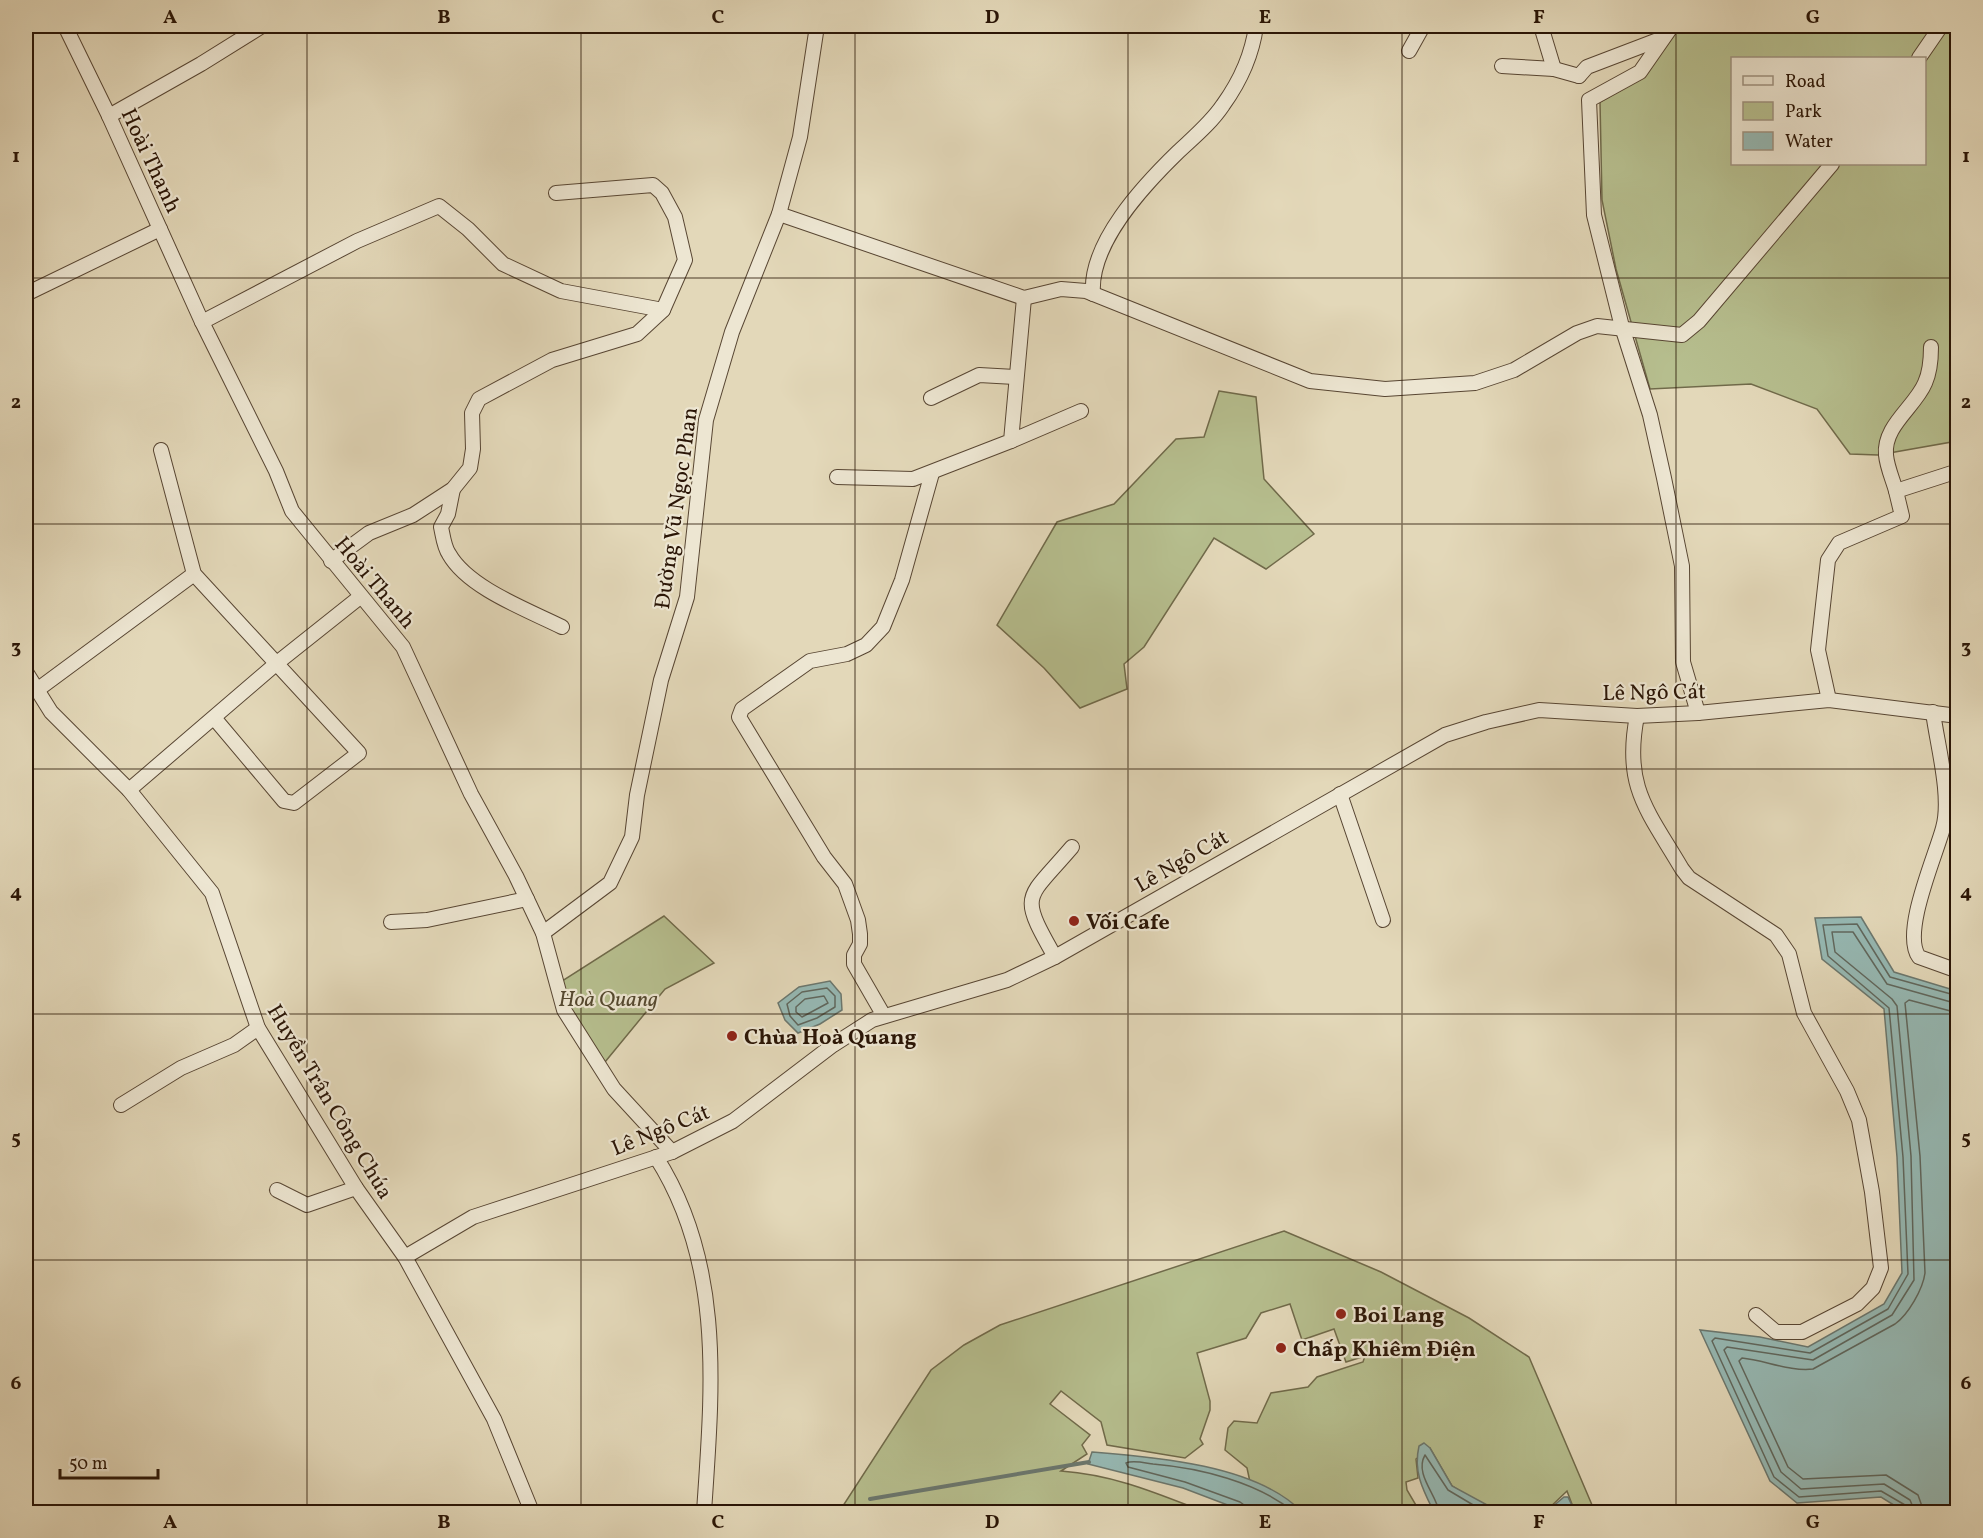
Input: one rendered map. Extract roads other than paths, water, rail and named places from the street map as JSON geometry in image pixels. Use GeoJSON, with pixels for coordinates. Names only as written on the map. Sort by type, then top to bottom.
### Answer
{"type":"FeatureCollection","features":[{"type":"Feature","properties":{"kind":"street","name":"Hoài Thanh"},"geometry":{"type":"LineString","coordinates":[[64,26],[109,116],[202,322],[276,471],[291,511],[403,648],[471,794],[543,933],[564,1010],[615,1089],[672,1152]]}},
{"type":"Feature","properties":{"kind":"street"},"geometry":{"type":"LineString","coordinates":[[109,116],[201,64],[262,26]]}},
{"type":"Feature","properties":{"kind":"street","name":"Đường Vũ Ngọc Phan"},"geometry":{"type":"LineString","coordinates":[[543,933],[609,883],[632,837],[637,795],[661,680],[687,597],[706,420],[732,332],[779,213],[800,137],[817,26]]}},
{"type":"Feature","properties":{"kind":"street"},"geometry":{"type":"LineString","coordinates":[[1093,294],[1093,270],[1120,220],[1144,186],[1222,106],[1253,52],[1256,26]]}},
{"type":"Feature","properties":{"kind":"street"},"geometry":{"type":"LineString","coordinates":[[1409,51],[1423,26]]}},
{"type":"Feature","properties":{"kind":"street"},"geometry":{"type":"LineString","coordinates":[[1541,26],[1554,69]]}},
{"type":"Feature","properties":{"kind":"street"},"geometry":{"type":"LineString","coordinates":[[1589,100],[1640,72],[1672,26]]}},
{"type":"Feature","properties":{"kind":"street"},"geometry":{"type":"LineString","coordinates":[[1920,57],[1941,26]]}},
{"type":"Feature","properties":{"kind":"street"},"geometry":{"type":"LineString","coordinates":[[1579,76],[1587,67],[1664,38]]}},
{"type":"Feature","properties":{"kind":"street"},"geometry":{"type":"LineString","coordinates":[[1502,66],[1554,69],[1579,76]]}},
{"type":"Feature","properties":{"kind":"street"},"geometry":{"type":"LineString","coordinates":[[1579,76],[1589,100],[1594,215],[1622,327],[1650,415],[1679,555],[1683,662],[1698,713]]}},
{"type":"Feature","properties":{"kind":"street"},"geometry":{"type":"LineString","coordinates":[[779,213],[1024,298],[1061,289],[1093,294],[1310,381],[1385,389],[1475,383],[1514,370],[1577,333],[1598,326],[1682,335],[1700,321],[1831,165]]}},
{"type":"Feature","properties":{"kind":"street"},"geometry":{"type":"LineString","coordinates":[[331,561],[369,533],[413,515],[453,489],[470,468],[473,449],[472,413],[479,399],[552,360],[637,334],[663,310],[685,260],[675,217],[662,193],[653,185],[556,193]]}},
{"type":"Feature","properties":{"kind":"street"},"geometry":{"type":"LineString","coordinates":[[202,322],[357,241],[439,206],[468,229],[503,264],[561,291],[663,310]]}},
{"type":"Feature","properties":{"kind":"street"},"geometry":{"type":"LineString","coordinates":[[26,294],[160,229]]}},
{"type":"Feature","properties":{"kind":"street"},"geometry":{"type":"LineString","coordinates":[[1011,441],[1015,377],[1024,298]]}},
{"type":"Feature","properties":{"kind":"street"},"geometry":{"type":"LineString","coordinates":[[1829,699],[1818,650],[1828,560],[1839,543],[1902,516],[1886,454],[1889,439],[1900,417],[1925,384],[1931,362],[1930,347]]}},
{"type":"Feature","properties":{"kind":"street"},"geometry":{"type":"LineString","coordinates":[[931,398],[979,375],[1015,377]]}},
{"type":"Feature","properties":{"kind":"street"},"geometry":{"type":"LineString","coordinates":[[837,477],[913,479],[1081,411]]}},
{"type":"Feature","properties":{"kind":"street"},"geometry":{"type":"LineString","coordinates":[[161,450],[194,574],[359,753],[294,803],[284,801],[214,719]]}},
{"type":"Feature","properties":{"kind":"street"},"geometry":{"type":"LineString","coordinates":[[1896,491],[1958,471]]}},
{"type":"Feature","properties":{"kind":"street"},"geometry":{"type":"LineString","coordinates":[[884,1016],[854,964],[854,955],[860,944],[860,934],[858,920],[845,884],[824,857],[739,717],[742,709],[810,661],[847,654],[859,649],[883,627],[902,580],[932,473]]}},
{"type":"Feature","properties":{"kind":"street"},"geometry":{"type":"LineString","coordinates":[[453,489],[448,514],[441,527],[448,554],[461,570],[496,595],[562,627]]}},
{"type":"Feature","properties":{"kind":"street"},"geometry":{"type":"LineString","coordinates":[[37,690],[194,574]]}},
{"type":"Feature","properties":{"kind":"street"},"geometry":{"type":"LineString","coordinates":[[129,790],[278,663],[360,597]]}},
{"type":"Feature","properties":{"kind":"street","name":"Huyền Trân Công Chúa"},"geometry":{"type":"LineString","coordinates":[[26,672],[51,712],[129,790],[212,893],[258,1028],[356,1188],[405,1257],[494,1419],[532,1512]]}},
{"type":"Feature","properties":{"kind":"street","name":"Lê Ngô Cát"},"geometry":{"type":"LineString","coordinates":[[405,1257],[473,1217],[672,1152],[733,1121],[833,1045],[872,1020],[1007,980],[1055,957],[1340,794],[1420,752],[1445,735],[1485,722],[1539,710],[1637,716],[1698,713],[1829,699],[1958,716]]}},
{"type":"Feature","properties":{"kind":"street"},"geometry":{"type":"LineString","coordinates":[[1933,712],[1944,795],[1944,825],[1920,903],[1914,948],[1919,957],[1958,971]]}},
{"type":"Feature","properties":{"kind":"street"},"geometry":{"type":"LineString","coordinates":[[1637,716],[1631,744],[1631,762],[1637,789],[1647,809],[1689,878],[1776,935],[1783,944],[1792,964],[1804,1013],[1854,1107],[1866,1154],[1881,1268],[1873,1288],[1857,1304],[1802,1332],[1776,1332],[1756,1315]]}},
{"type":"Feature","properties":{"kind":"street"},"geometry":{"type":"LineString","coordinates":[[1340,794],[1383,920]]}},
{"type":"Feature","properties":{"kind":"street"},"geometry":{"type":"LineString","coordinates":[[1055,957],[1033,920],[1031,895],[1072,847]]}},
{"type":"Feature","properties":{"kind":"street"},"geometry":{"type":"LineString","coordinates":[[392,922],[427,920],[527,899]]}},
{"type":"Feature","properties":{"kind":"street"},"geometry":{"type":"LineString","coordinates":[[121,1105],[181,1068],[234,1045],[258,1028]]}},
{"type":"Feature","properties":{"kind":"street"},"geometry":{"type":"LineString","coordinates":[[656,1157],[681,1203],[700,1264],[706,1297],[713,1373],[704,1512]]}},
{"type":"Feature","properties":{"kind":"street"},"geometry":{"type":"LineString","coordinates":[[277,1190],[307,1205],[327,1200],[356,1188]]}},
{"type":"Feature","properties":{"kind":"water"},"geometry":{"type":"Polygon","coordinates":[[[1861,917],[1894,972],[1957,991],[1957,1512],[1905,1512],[1881,1497],[1797,1503],[1770,1481],[1700,1330],[1760,1337],[1808,1347],[1884,1304],[1902,1273],[1897,1157],[1884,1009],[1822,959],[1815,918],[1861,917]]]}},
{"type":"Feature","properties":{"kind":"water"},"geometry":{"type":"Polygon","coordinates":[[[830,981],[841,994],[842,1010],[820,1024],[798,1033],[785,1020],[778,1003],[799,987],[830,981]]]}},
{"type":"Feature","properties":{"kind":"water"},"geometry":{"type":"Polygon","coordinates":[[[1424,1443],[1430,1448],[1452,1486],[1500,1512],[1434,1512],[1418,1473],[1417,1455],[1419,1446],[1424,1443]]]}},
{"type":"Feature","properties":{"kind":"water"},"geometry":{"type":"Polygon","coordinates":[[[1092,1452],[1174,1461],[1232,1474],[1283,1496],[1302,1512],[1246,1512],[1183,1488],[1088,1464],[1092,1452]]]}},
{"type":"Feature","properties":{"kind":"water"},"geometry":{"type":"Polygon","coordinates":[[[1564,1497],[1568,1497],[1575,1512],[1546,1512],[1564,1497]]]}},
{"type":"Feature","properties":{"kind":"waterway"},"geometry":{"type":"LineString","coordinates":[[870,1499],[1089,1462]]}},
{"type":"Feature","properties":{"kind":"place","name":"Vối Cafe"},"geometry":{"type":"Point","coordinates":[1074,921]}},
{"type":"Feature","properties":{"kind":"place","name":"Chùa Hoà Quang"},"geometry":{"type":"Point","coordinates":[732,1036]}},
{"type":"Feature","properties":{"kind":"place","name":"Boi Lang"},"geometry":{"type":"Point","coordinates":[1341,1314]}},
{"type":"Feature","properties":{"kind":"place","name":"Chấp Khiêm Điện"},"geometry":{"type":"Point","coordinates":[1281,1348]}},
{"type":"Feature","properties":{"kind":"park label","name":"Hoà Quang"},"geometry":{"type":"Point","coordinates":[608,998]}}]}
